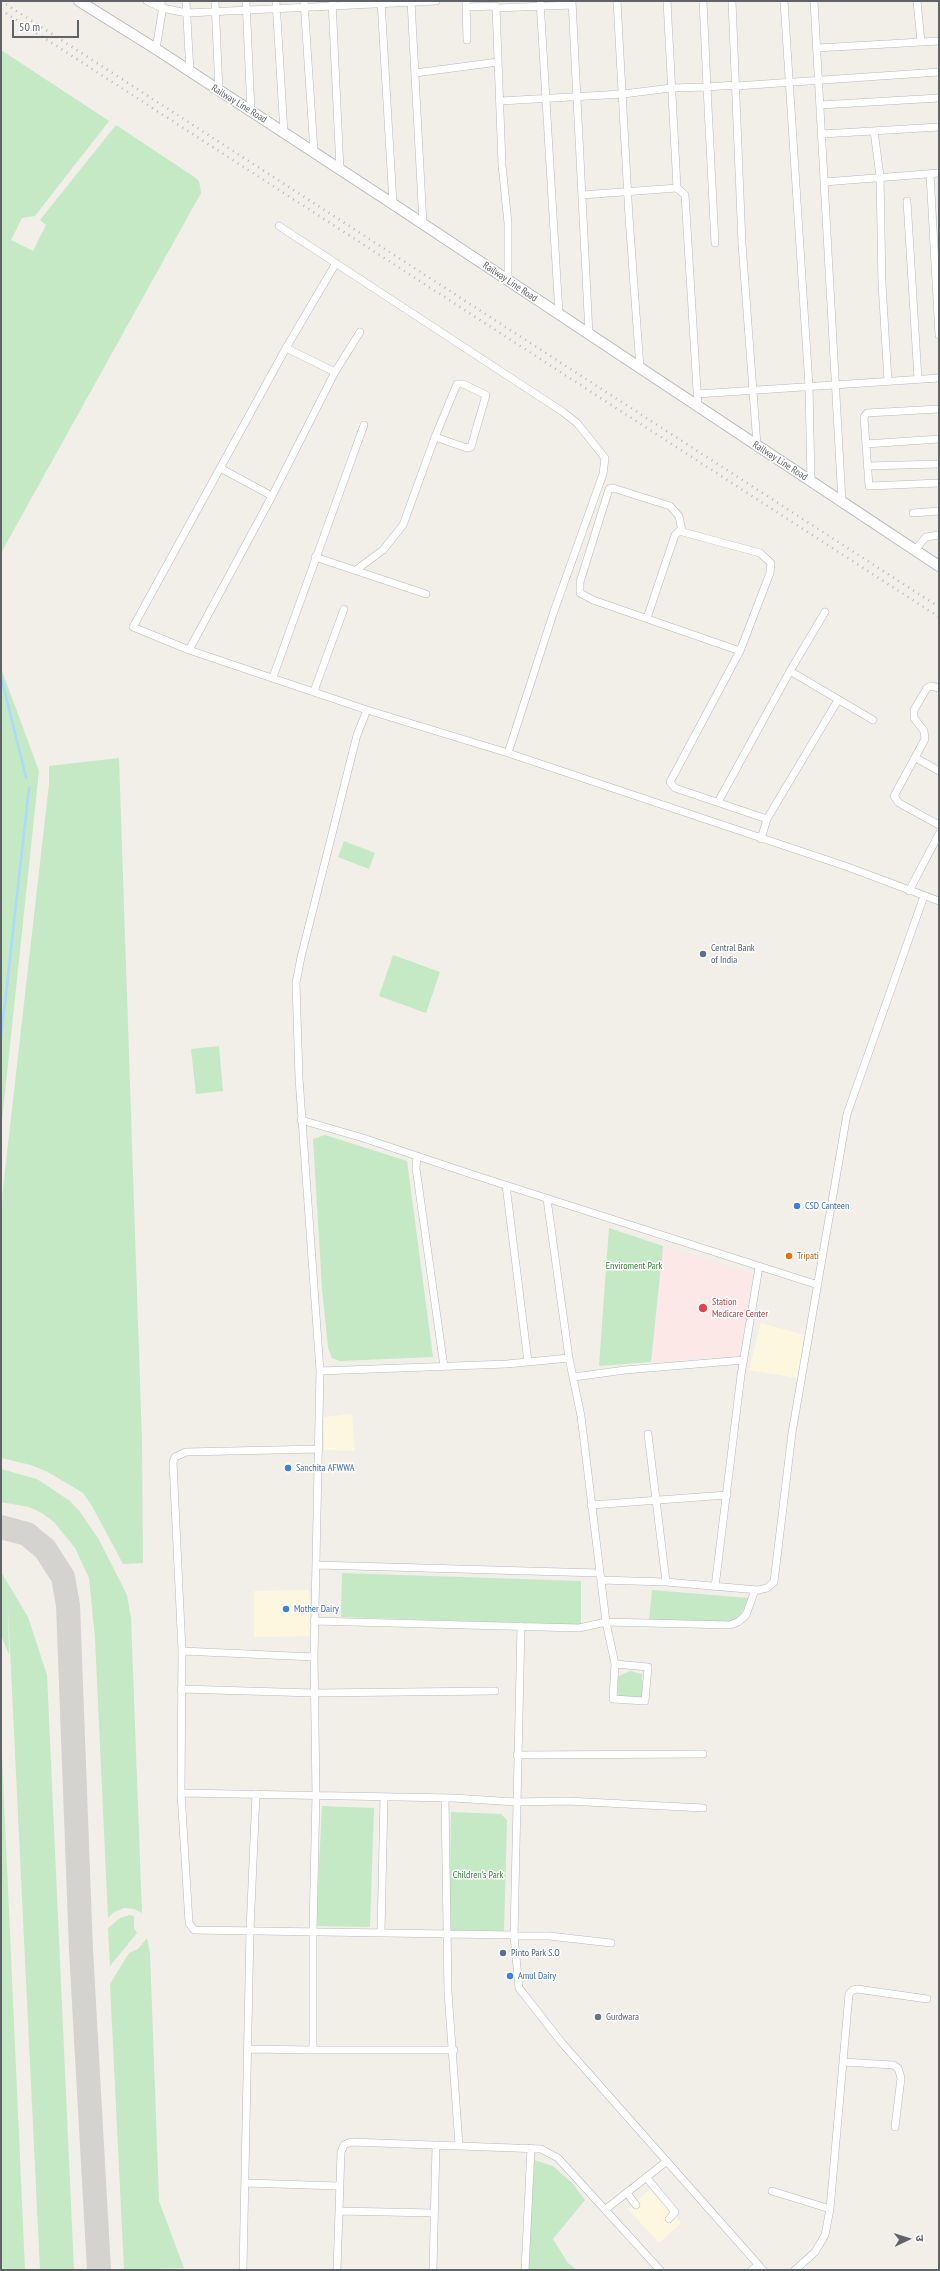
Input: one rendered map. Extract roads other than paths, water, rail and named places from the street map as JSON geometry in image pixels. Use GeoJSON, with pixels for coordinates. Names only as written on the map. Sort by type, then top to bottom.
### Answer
{"type":"FeatureCollection","features":[{"type":"Feature","properties":{"kind":"street","name":"Railway Line Road"},"geometry":{"type":"LineString","coordinates":[[79,1],[156,49],[340,169],[939,566]]}},
{"type":"Feature","properties":{"kind":"street"},"geometry":{"type":"LineString","coordinates":[[147,1],[187,14],[276,9],[304,4],[436,1]]}},
{"type":"Feature","properties":{"kind":"street"},"geometry":{"type":"LineString","coordinates":[[186,1],[190,72]]}},
{"type":"Feature","properties":{"kind":"street"},"geometry":{"type":"LineString","coordinates":[[215,1],[219,91]]}},
{"type":"Feature","properties":{"kind":"street"},"geometry":{"type":"LineString","coordinates":[[246,1],[251,111]]}},
{"type":"Feature","properties":{"kind":"street"},"geometry":{"type":"LineString","coordinates":[[276,1],[284,133]]}},
{"type":"Feature","properties":{"kind":"street"},"geometry":{"type":"LineString","coordinates":[[617,1],[640,368]]}},
{"type":"Feature","properties":{"kind":"street"},"geometry":{"type":"LineString","coordinates":[[666,1],[677,188],[685,196],[698,406]]}},
{"type":"Feature","properties":{"kind":"street"},"geometry":{"type":"LineString","coordinates":[[703,1],[715,243]]}},
{"type":"Feature","properties":{"kind":"street"},"geometry":{"type":"LineString","coordinates":[[732,1],[742,244],[757,445]]}},
{"type":"Feature","properties":{"kind":"street"},"geometry":{"type":"LineString","coordinates":[[784,1],[788,82],[809,386],[812,482]]}},
{"type":"Feature","properties":{"kind":"street"},"geometry":{"type":"LineString","coordinates":[[814,1],[842,502]]}},
{"type":"Feature","properties":{"kind":"street"},"geometry":{"type":"LineString","coordinates":[[916,1],[921,42]]}},
{"type":"Feature","properties":{"kind":"street"},"geometry":{"type":"LineString","coordinates":[[381,2],[393,204]]}},
{"type":"Feature","properties":{"kind":"street"},"geometry":{"type":"LineString","coordinates":[[411,2],[423,224]]}},
{"type":"Feature","properties":{"kind":"street"},"geometry":{"type":"LineString","coordinates":[[467,40],[466,4],[496,5],[572,3],[589,334]]}},
{"type":"Feature","properties":{"kind":"street"},"geometry":{"type":"LineString","coordinates":[[304,4],[314,152]]}},
{"type":"Feature","properties":{"kind":"street"},"geometry":{"type":"LineString","coordinates":[[332,4],[340,169]]}},
{"type":"Feature","properties":{"kind":"street"},"geometry":{"type":"LineString","coordinates":[[540,4],[559,314]]}},
{"type":"Feature","properties":{"kind":"street"},"geometry":{"type":"LineString","coordinates":[[156,49],[161,5]]}},
{"type":"Feature","properties":{"kind":"street"},"geometry":{"type":"LineString","coordinates":[[496,5],[502,165],[508,223],[508,280]]}},
{"type":"Feature","properties":{"kind":"street"},"geometry":{"type":"LineString","coordinates":[[817,48],[939,41]]}},
{"type":"Feature","properties":{"kind":"street"},"geometry":{"type":"LineString","coordinates":[[415,73],[498,62]]}},
{"type":"Feature","properties":{"kind":"street"},"geometry":{"type":"LineString","coordinates":[[500,101],[623,94],[671,88],[819,81],[939,72]]}},
{"type":"Feature","properties":{"kind":"street"},"geometry":{"type":"LineString","coordinates":[[820,104],[939,98]]}},
{"type":"Feature","properties":{"kind":"street"},"geometry":{"type":"LineString","coordinates":[[822,134],[939,127]]}},
{"type":"Feature","properties":{"kind":"street"},"geometry":{"type":"LineString","coordinates":[[874,131],[880,176],[882,284],[888,381]]}},
{"type":"Feature","properties":{"kind":"street"},"geometry":{"type":"LineString","coordinates":[[824,182],[880,176],[939,173]]}},
{"type":"Feature","properties":{"kind":"street"},"geometry":{"type":"LineString","coordinates":[[930,174],[939,335]]}},
{"type":"Feature","properties":{"kind":"street"},"geometry":{"type":"LineString","coordinates":[[582,195],[677,188]]}},
{"type":"Feature","properties":{"kind":"street"},"geometry":{"type":"LineString","coordinates":[[907,201],[918,379]]}},
{"type":"Feature","properties":{"kind":"street"},"geometry":{"type":"LineString","coordinates":[[279,226],[563,412],[577,423],[605,458],[603,474],[553,614],[508,753]]}},
{"type":"Feature","properties":{"kind":"street"},"geometry":{"type":"LineString","coordinates":[[336,263],[286,348],[132,627],[189,650],[273,677],[367,710],[508,753],[845,866],[939,901]]}},
{"type":"Feature","properties":{"kind":"street"},"geometry":{"type":"LineString","coordinates":[[189,650],[272,496],[335,372],[360,332]]}},
{"type":"Feature","properties":{"kind":"street"},"geometry":{"type":"LineString","coordinates":[[286,348],[335,372]]}},
{"type":"Feature","properties":{"kind":"street"},"geometry":{"type":"LineString","coordinates":[[697,394],[939,378]]}},
{"type":"Feature","properties":{"kind":"street"},"geometry":{"type":"LineString","coordinates":[[356,570],[383,550],[403,525],[435,437],[457,384],[463,384],[486,395],[472,447],[467,448],[435,437]]}},
{"type":"Feature","properties":{"kind":"street"},"geometry":{"type":"LineString","coordinates":[[939,409],[865,413],[864,417],[869,486],[939,483]]}},
{"type":"Feature","properties":{"kind":"street"},"geometry":{"type":"LineString","coordinates":[[273,677],[315,557],[364,425]]}},
{"type":"Feature","properties":{"kind":"street"},"geometry":{"type":"LineString","coordinates":[[866,444],[939,439]]}},
{"type":"Feature","properties":{"kind":"street"},"geometry":{"type":"LineString","coordinates":[[867,466],[939,464]]}},
{"type":"Feature","properties":{"kind":"street"},"geometry":{"type":"LineString","coordinates":[[220,468],[272,496]]}},
{"type":"Feature","properties":{"kind":"street"},"geometry":{"type":"LineString","coordinates":[[682,531],[679,516],[670,506],[613,488],[607,491],[580,582],[579,591],[588,599],[740,651]]}},
{"type":"Feature","properties":{"kind":"street"},"geometry":{"type":"LineString","coordinates":[[913,513],[939,511]]}},
{"type":"Feature","properties":{"kind":"street"},"geometry":{"type":"LineString","coordinates":[[647,618],[677,532],[682,531],[760,553],[771,563],[770,574],[740,651],[670,782],[676,788],[768,819]]}},
{"type":"Feature","properties":{"kind":"street"},"geometry":{"type":"LineString","coordinates":[[916,550],[926,537],[939,535]]}},
{"type":"Feature","properties":{"kind":"street"},"geometry":{"type":"LineString","coordinates":[[315,557],[426,594]]}},
{"type":"Feature","properties":{"kind":"street"},"geometry":{"type":"LineString","coordinates":[[314,691],[344,609]]}},
{"type":"Feature","properties":{"kind":"street"},"geometry":{"type":"LineString","coordinates":[[718,802],[790,671],[825,612]]}},
{"type":"Feature","properties":{"kind":"street"},"geometry":{"type":"LineString","coordinates":[[790,671],[873,720]]}},
{"type":"Feature","properties":{"kind":"street"},"geometry":{"type":"LineString","coordinates":[[939,688],[931,686],[927,688],[914,710],[915,721],[926,734],[916,758],[894,793],[895,798],[899,803],[939,825]]}},
{"type":"Feature","properties":{"kind":"street"},"geometry":{"type":"LineString","coordinates":[[761,839],[768,819],[838,700]]}},
{"type":"Feature","properties":{"kind":"street"},"geometry":{"type":"LineString","coordinates":[[313,2050],[312,1930],[316,1795],[314,1620],[317,1565],[320,1371],[301,1120],[296,983],[300,958],[357,735],[367,710]]}},
{"type":"Feature","properties":{"kind":"street"},"geometry":{"type":"LineString","coordinates":[[916,758],[939,771]]}},
{"type":"Feature","properties":{"kind":"street"},"geometry":{"type":"LineString","coordinates":[[909,891],[939,834]]}},
{"type":"Feature","properties":{"kind":"street"},"geometry":{"type":"LineString","coordinates":[[601,1580],[666,1582],[755,1590],[763,1589],[771,1585],[775,1576],[792,1434],[847,1114],[924,896]]}},
{"type":"Feature","properties":{"kind":"street"},"geometry":{"type":"LineString","coordinates":[[301,1120],[818,1285]]}},
{"type":"Feature","properties":{"kind":"street"},"geometry":{"type":"LineString","coordinates":[[417,1156],[416,1168],[444,1367]]}},
{"type":"Feature","properties":{"kind":"street"},"geometry":{"type":"LineString","coordinates":[[506,1186],[528,1362]]}},
{"type":"Feature","properties":{"kind":"street"},"geometry":{"type":"LineString","coordinates":[[548,1198],[569,1358],[581,1416],[606,1622],[615,1664],[613,1699],[645,1701],[648,1667],[615,1664]]}},
{"type":"Feature","properties":{"kind":"street"},"geometry":{"type":"LineString","coordinates":[[715,1587],[745,1342],[760,1266]]}},
{"type":"Feature","properties":{"kind":"street"},"geometry":{"type":"LineString","coordinates":[[320,1371],[444,1367],[569,1358]]}},
{"type":"Feature","properties":{"kind":"street"},"geometry":{"type":"LineString","coordinates":[[574,1377],[625,1370],[744,1360]]}},
{"type":"Feature","properties":{"kind":"street"},"geometry":{"type":"LineString","coordinates":[[648,1434],[666,1582]]}},
{"type":"Feature","properties":{"kind":"street"},"geometry":{"type":"LineString","coordinates":[[319,1449],[186,1452],[176,1457],[173,1462],[182,1651],[181,1792],[190,1926],[198,1930],[312,1930],[549,1936],[610,1943]]}},
{"type":"Feature","properties":{"kind":"street"},"geometry":{"type":"LineString","coordinates":[[591,1505],[655,1499],[727,1495]]}},
{"type":"Feature","properties":{"kind":"street"},"geometry":{"type":"LineString","coordinates":[[317,1565],[599,1573]]}},
{"type":"Feature","properties":{"kind":"street"},"geometry":{"type":"LineString","coordinates":[[314,1620],[578,1628],[606,1622],[735,1625],[746,1615],[755,1590]]}},
{"type":"Feature","properties":{"kind":"street"},"geometry":{"type":"LineString","coordinates":[[521,1626],[514,1936],[517,1979],[521,1994],[760,2267],[752,2270]]}},
{"type":"Feature","properties":{"kind":"street"},"geometry":{"type":"LineString","coordinates":[[182,1651],[314,1657]]}},
{"type":"Feature","properties":{"kind":"street"},"geometry":{"type":"LineString","coordinates":[[181,1689],[314,1693],[495,1691]]}},
{"type":"Feature","properties":{"kind":"street"},"geometry":{"type":"LineString","coordinates":[[517,1755],[703,1754]]}},
{"type":"Feature","properties":{"kind":"street"},"geometry":{"type":"LineString","coordinates":[[181,1792],[445,1798],[516,1802],[566,1801],[703,1808]]}},
{"type":"Feature","properties":{"kind":"street"},"geometry":{"type":"LineString","coordinates":[[243,2270],[246,2183],[250,1930],[256,1794]]}},
{"type":"Feature","properties":{"kind":"street"},"geometry":{"type":"LineString","coordinates":[[381,1932],[384,1797]]}},
{"type":"Feature","properties":{"kind":"street"},"geometry":{"type":"LineString","coordinates":[[445,1798],[448,1992],[454,2050],[459,2145]]}},
{"type":"Feature","properties":{"kind":"street"},"geometry":{"type":"LineString","coordinates":[[795,2270],[822,2243],[830,2209],[851,1991],[857,1989],[927,1999]]}},
{"type":"Feature","properties":{"kind":"street"},"geometry":{"type":"LineString","coordinates":[[248,2049],[454,2050]]}},
{"type":"Feature","properties":{"kind":"street"},"geometry":{"type":"LineString","coordinates":[[843,2062],[893,2065],[898,2068],[901,2078],[895,2127]]}},
{"type":"Feature","properties":{"kind":"street"},"geometry":{"type":"LineString","coordinates":[[337,2270],[341,2152],[344,2144],[351,2142],[541,2149],[558,2158],[660,2270]]}},
{"type":"Feature","properties":{"kind":"street"},"geometry":{"type":"LineString","coordinates":[[433,2270],[436,2145]]}},
{"type":"Feature","properties":{"kind":"street"},"geometry":{"type":"LineString","coordinates":[[526,2270],[531,2148]]}},
{"type":"Feature","properties":{"kind":"street"},"geometry":{"type":"LineString","coordinates":[[606,2210],[667,2161]]}},
{"type":"Feature","properties":{"kind":"street"},"geometry":{"type":"LineString","coordinates":[[646,2177],[675,2212],[669,2219]]}},
{"type":"Feature","properties":{"kind":"street"},"geometry":{"type":"LineString","coordinates":[[246,2183],[340,2186]]}},
{"type":"Feature","properties":{"kind":"street"},"geometry":{"type":"LineString","coordinates":[[772,2191],[830,2209]]}},
{"type":"Feature","properties":{"kind":"street"},"geometry":{"type":"LineString","coordinates":[[627,2193],[636,2205]]}},
{"type":"Feature","properties":{"kind":"street"},"geometry":{"type":"LineString","coordinates":[[339,2211],[434,2213]]}},
{"type":"Feature","properties":{"kind":"waterway"},"geometry":{"type":"LineString","coordinates":[[1,677],[26,777]]}},
{"type":"Feature","properties":{"kind":"waterway"},"geometry":{"type":"LineString","coordinates":[[1,1038],[29,788]]}},
{"type":"Feature","properties":{"kind":"railway"},"geometry":{"type":"LineString","coordinates":[[1,1],[939,607]]}},
{"type":"Feature","properties":{"kind":"railway"},"geometry":{"type":"LineString","coordinates":[[1,10],[939,617]]}},
{"type":"Feature","properties":{"kind":"place","name":"Central Bank of India"},"geometry":{"type":"Point","coordinates":[703,954]}},
{"type":"Feature","properties":{"kind":"place","name":"CSD Canteen"},"geometry":{"type":"Point","coordinates":[797,1206]}},
{"type":"Feature","properties":{"kind":"place","name":"Tripati"},"geometry":{"type":"Point","coordinates":[789,1256]}},
{"type":"Feature","properties":{"kind":"place","name":"Station Medicare Center"},"geometry":{"type":"Point","coordinates":[703,1308]}},
{"type":"Feature","properties":{"kind":"place","name":"Sanchita AFWWA"},"geometry":{"type":"Point","coordinates":[288,1468]}},
{"type":"Feature","properties":{"kind":"place","name":"Mother Dairy"},"geometry":{"type":"Point","coordinates":[286,1609]}},
{"type":"Feature","properties":{"kind":"place","name":"Pinto Park S.O"},"geometry":{"type":"Point","coordinates":[503,1953]}},
{"type":"Feature","properties":{"kind":"place","name":"Amul Dairy"},"geometry":{"type":"Point","coordinates":[510,1976]}},
{"type":"Feature","properties":{"kind":"place","name":"Gurdwara"},"geometry":{"type":"Point","coordinates":[598,2017]}},
{"type":"Feature","properties":{"kind":"park label","name":"Enviroment Park"},"geometry":{"type":"Point","coordinates":[634,1266]}},
{"type":"Feature","properties":{"kind":"park label","name":"Children's Park"},"geometry":{"type":"Point","coordinates":[478,1875]}}]}
